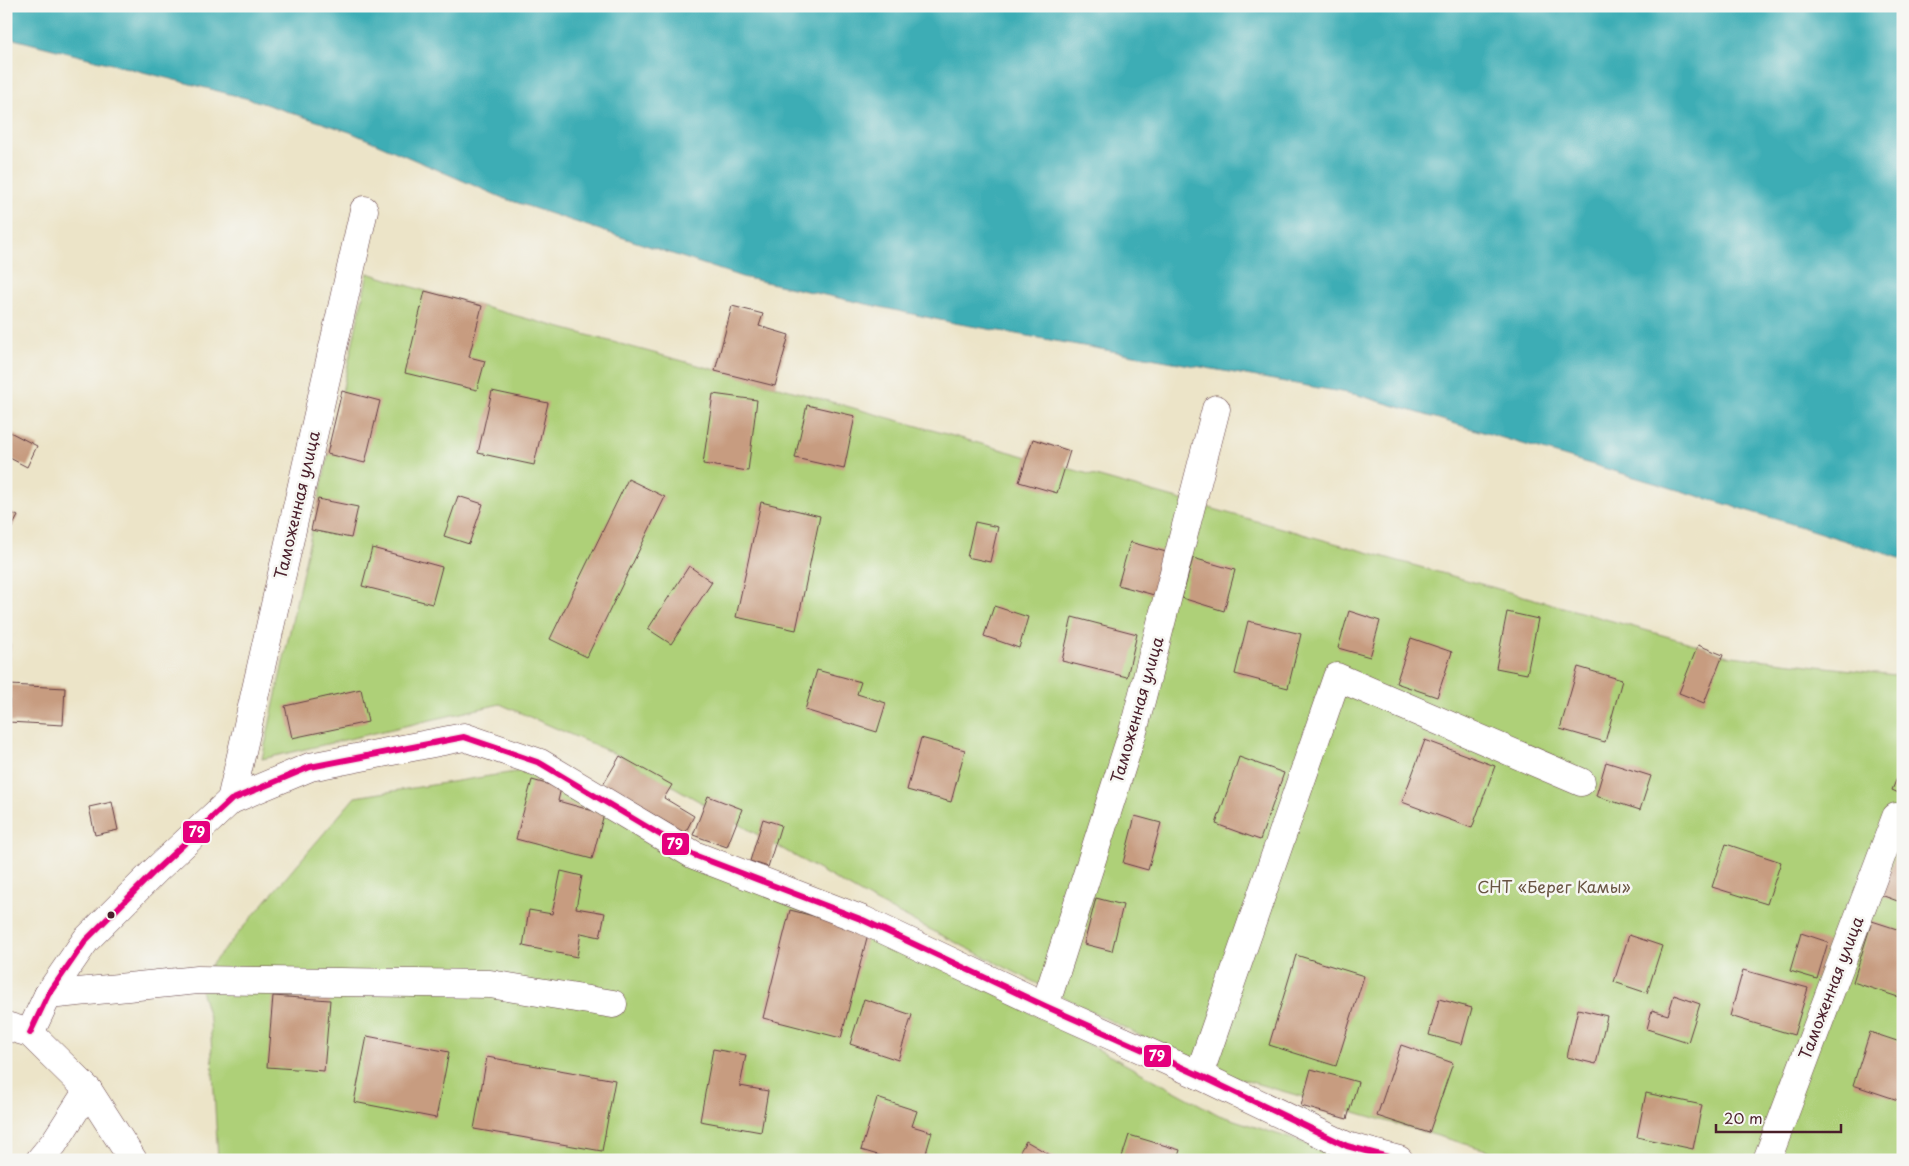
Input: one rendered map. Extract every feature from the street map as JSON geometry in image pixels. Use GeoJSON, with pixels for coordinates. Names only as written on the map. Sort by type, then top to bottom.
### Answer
{"type":"FeatureCollection","features":[{"type":"Feature","properties":{"kind":"street","name":"Таможенная улица"},"geometry":{"type":"LineString","coordinates":[[231,800],[364,210]]}},
{"type":"Feature","properties":{"kind":"street","name":"Таможенная улица"},"geometry":{"type":"LineString","coordinates":[[1045,1006],[1134,728],[1216,409]]}},
{"type":"Feature","properties":{"kind":"street"},"geometry":{"type":"LineString","coordinates":[[1199,1075],[1338,677],[1581,782]]}},
{"type":"Feature","properties":{"kind":"street"},"geometry":{"type":"LineString","coordinates":[[133,1160],[88,1090],[18,1029],[48,995],[86,940],[231,800],[310,767],[464,737],[540,763],[694,856],[863,920],[1045,1006],[1199,1075],[1347,1146],[1399,1160]]}},
{"type":"Feature","properties":{"kind":"street","name":"Таможенная улица"},"geometry":{"type":"LineString","coordinates":[[1767,1160],[1896,817]]}},
{"type":"Feature","properties":{"kind":"street"},"geometry":{"type":"LineString","coordinates":[[48,995],[198,980],[490,984],[614,1004]]}},
{"type":"Feature","properties":{"kind":"street"},"geometry":{"type":"LineString","coordinates":[[40,1160],[54,1143],[88,1090]]}},
{"type":"Feature","properties":{"kind":"green space","name":"СНТ «Берег Камы»"},"geometry":{"type":"Polygon","coordinates":[[[368,273],[425,291],[775,386],[1698,645],[1723,655],[1903,676],[1903,1160],[1521,1160],[1206,1069],[870,899],[620,756],[500,704],[262,759],[368,273]]]}},
{"type":"Feature","properties":{"kind":"green space"},"geometry":{"type":"Polygon","coordinates":[[[541,768],[876,929],[1219,1115],[1356,1160],[218,1160],[210,1021],[198,980],[355,797],[541,768]]]}},
{"type":"Feature","properties":{"kind":"water"},"geometry":{"type":"Polygon","coordinates":[[[6,6],[1903,6],[1903,559],[1789,523],[1358,395],[949,322],[742,277],[503,198],[350,132],[253,100],[6,37],[6,6]]]}},
{"type":"Feature","properties":{"kind":"building"},"geometry":{"type":"Polygon","coordinates":[[[425,291],[482,306],[469,357],[485,361],[477,390],[405,373],[425,291]]]}},
{"type":"Feature","properties":{"kind":"building"},"geometry":{"type":"Polygon","coordinates":[[[732,306],[763,314],[759,326],[789,335],[775,386],[715,371],[732,306]]]}},
{"type":"Feature","properties":{"kind":"building"},"geometry":{"type":"Polygon","coordinates":[[[342,391],[380,401],[365,463],[327,454],[342,391]]]}},
{"type":"Feature","properties":{"kind":"building"},"geometry":{"type":"Polygon","coordinates":[[[492,391],[548,403],[534,465],[478,453],[492,391]]]}},
{"type":"Feature","properties":{"kind":"building"},"geometry":{"type":"Polygon","coordinates":[[[713,394],[757,400],[748,471],[703,464],[713,394]]]}},
{"type":"Feature","properties":{"kind":"building"},"geometry":{"type":"Polygon","coordinates":[[[807,405],[855,416],[844,469],[795,458],[807,405]]]}},
{"type":"Feature","properties":{"kind":"building"},"geometry":{"type":"Polygon","coordinates":[[[6,430],[37,446],[27,467],[6,456],[6,430]]]}},
{"type":"Feature","properties":{"kind":"building"},"geometry":{"type":"Polygon","coordinates":[[[1033,439],[1070,451],[1057,493],[1019,482],[1033,439]]]}},
{"type":"Feature","properties":{"kind":"building"},"geometry":{"type":"Polygon","coordinates":[[[628,479],[665,497],[587,657],[550,639],[628,479]]]}},
{"type":"Feature","properties":{"kind":"building"},"geometry":{"type":"Polygon","coordinates":[[[458,496],[483,504],[469,544],[444,536],[458,496]]]}},
{"type":"Feature","properties":{"kind":"building"},"geometry":{"type":"Polygon","coordinates":[[[318,499],[358,507],[351,538],[311,530],[318,499]]]}},
{"type":"Feature","properties":{"kind":"building"},"geometry":{"type":"Polygon","coordinates":[[[761,502],[820,516],[796,630],[736,617],[761,502]]]}},
{"type":"Feature","properties":{"kind":"building"},"geometry":{"type":"Polygon","coordinates":[[[6,510],[18,516],[6,538],[6,510]]]}},
{"type":"Feature","properties":{"kind":"building"},"geometry":{"type":"Polygon","coordinates":[[[975,522],[998,527],[990,562],[967,557],[975,522]]]}},
{"type":"Feature","properties":{"kind":"building"},"geometry":{"type":"Polygon","coordinates":[[[1130,542],[1166,552],[1154,595],[1118,585],[1130,542]]]}},
{"type":"Feature","properties":{"kind":"building"},"geometry":{"type":"Polygon","coordinates":[[[372,548],[442,567],[432,604],[362,586],[372,548]]]}},
{"type":"Feature","properties":{"kind":"building"},"geometry":{"type":"Polygon","coordinates":[[[1193,558],[1235,570],[1224,611],[1182,598],[1193,558]]]}},
{"type":"Feature","properties":{"kind":"building"},"geometry":{"type":"Polygon","coordinates":[[[689,566],[712,582],[671,644],[648,629],[689,566]]]}},
{"type":"Feature","properties":{"kind":"building"},"geometry":{"type":"Polygon","coordinates":[[[994,606],[1028,617],[1019,648],[984,636],[994,606]]]}},
{"type":"Feature","properties":{"kind":"building"},"geometry":{"type":"Polygon","coordinates":[[[1349,611],[1380,621],[1370,657],[1338,648],[1349,611]]]}},
{"type":"Feature","properties":{"kind":"building"},"geometry":{"type":"Polygon","coordinates":[[[1507,612],[1538,619],[1527,674],[1496,668],[1507,612]]]}},
{"type":"Feature","properties":{"kind":"building"},"geometry":{"type":"Polygon","coordinates":[[[1072,617],[1137,634],[1127,677],[1062,661],[1072,617]]]}},
{"type":"Feature","properties":{"kind":"building"},"geometry":{"type":"Polygon","coordinates":[[[1248,621],[1301,634],[1288,688],[1235,674],[1248,621]]]}},
{"type":"Feature","properties":{"kind":"building"},"geometry":{"type":"Polygon","coordinates":[[[1411,638],[1452,652],[1437,697],[1396,683],[1411,638]]]}},
{"type":"Feature","properties":{"kind":"building"},"geometry":{"type":"Polygon","coordinates":[[[6,643],[11,644],[8,672],[6,672],[6,643]]]}},
{"type":"Feature","properties":{"kind":"building"},"geometry":{"type":"Polygon","coordinates":[[[1698,645],[1723,655],[1704,703],[1679,693],[1698,645]]]}},
{"type":"Feature","properties":{"kind":"building"},"geometry":{"type":"Polygon","coordinates":[[[1578,667],[1622,680],[1605,742],[1560,729],[1578,667]]]}},
{"type":"Feature","properties":{"kind":"building"},"geometry":{"type":"Polygon","coordinates":[[[817,670],[861,682],[857,694],[886,703],[877,732],[805,710],[817,670]]]}},
{"type":"Feature","properties":{"kind":"building"},"geometry":{"type":"Polygon","coordinates":[[[10,685],[65,688],[63,725],[8,722],[10,685]]]}},
{"type":"Feature","properties":{"kind":"building"},"geometry":{"type":"Polygon","coordinates":[[[361,689],[368,722],[292,738],[285,706],[361,689]]]}},
{"type":"Feature","properties":{"kind":"building"},"geometry":{"type":"Polygon","coordinates":[[[921,738],[965,750],[951,802],[907,790],[921,738]]]}},
{"type":"Feature","properties":{"kind":"building"},"geometry":{"type":"Polygon","coordinates":[[[1425,740],[1495,766],[1472,828],[1402,802],[1425,740]]]}},
{"type":"Feature","properties":{"kind":"building"},"geometry":{"type":"Polygon","coordinates":[[[620,756],[672,785],[664,798],[694,816],[685,833],[603,785],[620,756]]]}},
{"type":"Feature","properties":{"kind":"building"},"geometry":{"type":"Polygon","coordinates":[[[1239,757],[1284,773],[1260,840],[1216,824],[1239,757]]]}},
{"type":"Feature","properties":{"kind":"building"},"geometry":{"type":"Polygon","coordinates":[[[1606,762],[1651,776],[1640,810],[1596,796],[1606,762]]]}},
{"type":"Feature","properties":{"kind":"building"},"geometry":{"type":"Polygon","coordinates":[[[1903,764],[1903,795],[1892,790],[1903,764]]]}},
{"type":"Feature","properties":{"kind":"building"},"geometry":{"type":"Polygon","coordinates":[[[532,780],[561,788],[558,801],[604,814],[592,859],[516,839],[532,780]]]}},
{"type":"Feature","properties":{"kind":"building"},"geometry":{"type":"Polygon","coordinates":[[[708,796],[742,809],[727,847],[693,835],[708,796]]]}},
{"type":"Feature","properties":{"kind":"building"},"geometry":{"type":"Polygon","coordinates":[[[112,802],[118,830],[95,835],[89,807],[112,802]]]}},
{"type":"Feature","properties":{"kind":"building"},"geometry":{"type":"Polygon","coordinates":[[[1135,816],[1161,823],[1148,870],[1123,863],[1135,816]]]}},
{"type":"Feature","properties":{"kind":"building"},"geometry":{"type":"Polygon","coordinates":[[[763,819],[781,825],[768,867],[750,861],[763,819]]]}},
{"type":"Feature","properties":{"kind":"building"},"geometry":{"type":"Polygon","coordinates":[[[1903,836],[1903,903],[1881,895],[1903,836]]]}},
{"type":"Feature","properties":{"kind":"building"},"geometry":{"type":"Polygon","coordinates":[[[1726,844],[1781,862],[1767,904],[1712,887],[1726,844]]]}},
{"type":"Feature","properties":{"kind":"building"},"geometry":{"type":"Polygon","coordinates":[[[561,871],[582,876],[576,908],[605,913],[600,937],[581,933],[577,957],[523,946],[529,910],[552,914],[561,871]]]}},
{"type":"Feature","properties":{"kind":"building"},"geometry":{"type":"Polygon","coordinates":[[[1096,898],[1123,905],[1112,951],[1084,944],[1096,898]]]}},
{"type":"Feature","properties":{"kind":"building"},"geometry":{"type":"Polygon","coordinates":[[[790,910],[869,930],[841,1038],[763,1018],[790,910]]]}},
{"type":"Feature","properties":{"kind":"building"},"geometry":{"type":"Polygon","coordinates":[[[1872,921],[1903,931],[1903,983],[1898,997],[1853,982],[1872,921]]]}},
{"type":"Feature","properties":{"kind":"building"},"geometry":{"type":"Polygon","coordinates":[[[1801,933],[1828,942],[1817,979],[1790,971],[1801,933]]]}},
{"type":"Feature","properties":{"kind":"building"},"geometry":{"type":"Polygon","coordinates":[[[1629,935],[1662,946],[1647,993],[1614,982],[1629,935]]]}},
{"type":"Feature","properties":{"kind":"building"},"geometry":{"type":"Polygon","coordinates":[[[1296,955],[1364,976],[1336,1066],[1269,1045],[1296,955]]]}},
{"type":"Feature","properties":{"kind":"building"},"geometry":{"type":"Polygon","coordinates":[[[1743,970],[1808,988],[1794,1035],[1730,1016],[1743,970]]]}},
{"type":"Feature","properties":{"kind":"building"},"geometry":{"type":"Polygon","coordinates":[[[1674,995],[1700,1004],[1688,1042],[1647,1029],[1652,1010],[1668,1015],[1674,995]]]}},
{"type":"Feature","properties":{"kind":"building"},"geometry":{"type":"Polygon","coordinates":[[[273,996],[330,1000],[324,1071],[267,1067],[273,996]]]}},
{"type":"Feature","properties":{"kind":"building"},"geometry":{"type":"Polygon","coordinates":[[[864,999],[912,1015],[898,1060],[850,1044],[864,999]]]}},
{"type":"Feature","properties":{"kind":"building"},"geometry":{"type":"Polygon","coordinates":[[[1439,999],[1472,1008],[1462,1044],[1429,1035],[1439,999]]]}},
{"type":"Feature","properties":{"kind":"building"},"geometry":{"type":"Polygon","coordinates":[[[1578,1009],[1607,1016],[1596,1064],[1567,1057],[1578,1009]]]}},
{"type":"Feature","properties":{"kind":"building"},"geometry":{"type":"Polygon","coordinates":[[[1870,1032],[1903,1043],[1903,1087],[1898,1100],[1853,1085],[1870,1032]]]}},
{"type":"Feature","properties":{"kind":"building"},"geometry":{"type":"Polygon","coordinates":[[[367,1036],[449,1052],[436,1118],[354,1102],[367,1036]]]}},
{"type":"Feature","properties":{"kind":"building"},"geometry":{"type":"Polygon","coordinates":[[[1401,1045],[1453,1063],[1429,1133],[1377,1116],[1401,1045]]]}},
{"type":"Feature","properties":{"kind":"building"},"geometry":{"type":"Polygon","coordinates":[[[713,1049],[746,1055],[740,1086],[768,1091],[761,1132],[700,1121],[713,1049]]]}},
{"type":"Feature","properties":{"kind":"building"},"geometry":{"type":"Polygon","coordinates":[[[487,1057],[615,1080],[602,1151],[474,1129],[487,1057]]]}},
{"type":"Feature","properties":{"kind":"building"},"geometry":{"type":"Polygon","coordinates":[[[1311,1069],[1358,1082],[1347,1119],[1301,1106],[1311,1069]]]}},
{"type":"Feature","properties":{"kind":"building"},"geometry":{"type":"Polygon","coordinates":[[[1646,1093],[1702,1105],[1693,1149],[1637,1137],[1646,1093]]]}},
{"type":"Feature","properties":{"kind":"building"},"geometry":{"type":"Polygon","coordinates":[[[877,1098],[917,1111],[912,1126],[932,1132],[924,1160],[895,1160],[861,1150],[877,1098]]]}},
{"type":"Feature","properties":{"kind":"building"},"geometry":{"type":"Polygon","coordinates":[[[1129,1135],[1180,1150],[1177,1160],[1121,1160],[1129,1135]]]}},
{"type":"Feature","properties":{"kind":"building"},"geometry":{"type":"Polygon","coordinates":[[[1026,1141],[1059,1160],[1015,1160],[1026,1141]]]}},
{"type":"Feature","properties":{"kind":"transit line","name":"79"},"geometry":{"type":"LineString","coordinates":[[30,1033],[48,995],[86,940],[155,871],[231,800],[310,767],[464,737],[540,763],[694,855],[863,920],[1045,1006],[1199,1075],[1347,1146],[1399,1160]]}}]}
